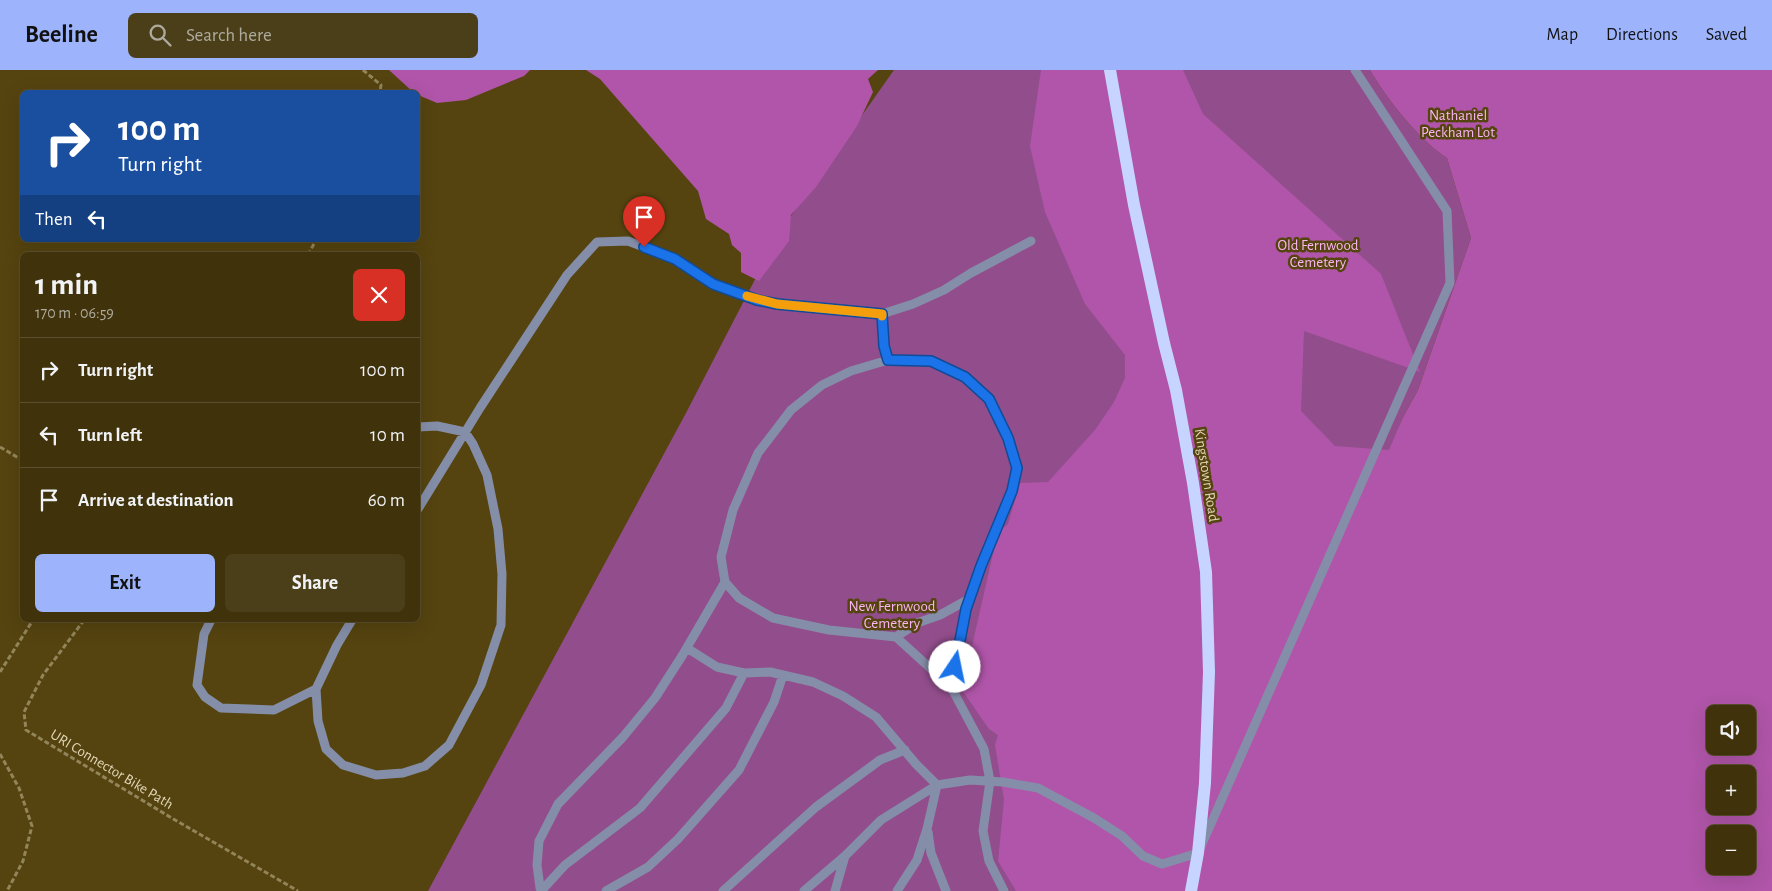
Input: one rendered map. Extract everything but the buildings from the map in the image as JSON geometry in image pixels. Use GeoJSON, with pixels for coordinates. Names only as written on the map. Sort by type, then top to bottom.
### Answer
{"type":"FeatureCollection","features":[{"type":"Feature","properties":{"kind":"main road","name":"Kingstown Road"},"geometry":{"type":"LineString","coordinates":[[1110,70],[1134,205],[1176,390],[1193,483],[1206,572],[1209,672],[1205,784],[1198,853],[1191,891]]}},
{"type":"Feature","properties":{"kind":"lane"},"geometry":{"type":"LineString","coordinates":[[804,891],[845,856],[881,820],[937,785],[970,780],[1038,788],[1094,818],[1122,836],[1143,856],[1162,864],[1198,853],[1450,283],[1447,210],[1355,70]]}},
{"type":"Feature","properties":{"kind":"lane"},"geometry":{"type":"LineString","coordinates":[[420,506],[465,432],[567,275],[597,242],[628,240],[675,259],[713,284],[757,300],[777,304],[882,314],[913,304],[944,290],[971,273],[1031,241]]}},
{"type":"Feature","properties":{"kind":"lane"},"geometry":{"type":"LineString","coordinates":[[882,314],[884,346],[888,360]]}},
{"type":"Feature","properties":{"kind":"lane"},"geometry":{"type":"LineString","coordinates":[[951,687],[969,599],[1012,491],[1017,468],[1008,438],[989,399],[965,377],[931,361],[888,360],[851,371],[822,385],[791,410],[758,453],[733,510],[721,557],[725,582],[739,598],[773,618],[829,630],[896,637],[951,687],[984,749],[990,781],[983,832],[989,860],[1004,891]]}},
{"type":"Feature","properties":{"kind":"lane"},"geometry":{"type":"LineString","coordinates":[[351,622],[337,645],[316,689],[318,721],[326,749],[343,765],[376,775],[404,773],[426,766],[449,745],[481,686],[501,625],[502,574],[498,529],[487,475],[473,444],[465,432],[437,426],[420,427]]}},
{"type":"Feature","properties":{"kind":"lane"},"geometry":{"type":"LineString","coordinates":[[725,582],[687,648],[655,698],[623,738],[558,804],[539,841],[536,865],[542,891],[565,866],[640,808],[726,708],[744,673]]}},
{"type":"Feature","properties":{"kind":"lane"},"geometry":{"type":"LineString","coordinates":[[896,637],[917,623],[940,615],[969,599]]}},
{"type":"Feature","properties":{"kind":"lane"},"geometry":{"type":"LineString","coordinates":[[209,622],[204,634],[197,685],[205,697],[221,708],[274,710],[316,689]]}},
{"type":"Feature","properties":{"kind":"lane"},"geometry":{"type":"LineString","coordinates":[[687,648],[717,667],[744,673],[770,672],[813,682],[843,696],[876,717],[937,785]]}},
{"type":"Feature","properties":{"kind":"lane"},"geometry":{"type":"LineString","coordinates":[[606,891],[648,867],[678,839],[739,770],[770,711],[783,675]]}},
{"type":"Feature","properties":{"kind":"lane"},"geometry":{"type":"LineString","coordinates":[[723,891],[816,807],[880,760],[905,750]]}},
{"type":"Feature","properties":{"kind":"lane"},"geometry":{"type":"LineString","coordinates":[[896,891],[916,860],[928,830],[937,785]]}},
{"type":"Feature","properties":{"kind":"lane"},"geometry":{"type":"LineString","coordinates":[[928,830],[931,853],[946,891]]}},
{"type":"Feature","properties":{"kind":"lane"},"geometry":{"type":"LineString","coordinates":[[835,891],[845,856]]}},
{"type":"Feature","properties":{"kind":"path"},"geometry":{"type":"LineString","coordinates":[[363,70],[381,85],[380,90]]}},
{"type":"Feature","properties":{"kind":"path"},"geometry":{"type":"LineString","coordinates":[[0,447],[20,459]]}},
{"type":"Feature","properties":{"kind":"path"},"geometry":{"type":"LineString","coordinates":[[0,672],[32,622]]}},
{"type":"Feature","properties":{"kind":"path","name":"URI Connector Bike Path"},"geometry":{"type":"LineString","coordinates":[[83,622],[44,675],[24,712],[26,730],[175,820],[298,891]]}},
{"type":"Feature","properties":{"kind":"path"},"geometry":{"type":"LineString","coordinates":[[0,754],[19,788],[32,826],[22,861],[7,891]]}},
{"type":"Feature","properties":{"kind":"green space"},"geometry":{"type":"Polygon","coordinates":[[[389,70],[530,70],[524,76],[466,100],[437,103],[420,96],[420,90],[411,90],[389,70]]]}},
{"type":"Feature","properties":{"kind":"green space"},"geometry":{"type":"Polygon","coordinates":[[[586,70],[878,70],[868,79],[873,92],[857,126],[816,187],[791,215],[789,241],[759,281],[741,272],[741,253],[732,245],[729,234],[706,219],[698,191],[600,79],[586,70]]]}},
{"type":"Feature","properties":{"kind":"green space","name":"New Fernwood Cemetery"},"geometry":{"type":"Polygon","coordinates":[[[894,70],[1068,70],[1126,305],[1154,891],[428,891],[686,413],[779,233],[894,70]]]}},
{"type":"Feature","properties":{"kind":"green space","name":"Nathaniel Peckham Lot"},"geometry":{"type":"Polygon","coordinates":[[[1041,70],[1183,70],[1203,114],[1381,274],[1420,372],[1304,331],[1301,411],[1335,446],[1389,450],[1402,419],[1418,390],[1471,238],[1447,158],[1426,141],[1404,118],[1370,70],[1772,70],[1772,891],[1016,891],[998,861],[1004,800],[995,745],[998,735],[989,729],[962,690],[998,532],[1008,524],[1020,483],[1048,482],[1095,430],[1114,402],[1125,378],[1125,355],[1085,304],[1045,212],[1030,146],[1041,70]]]}},
{"type":"Feature","properties":{"kind":"green space","name":"Old Fernwood Cemetery"},"geometry":{"type":"Polygon","coordinates":[[[1161,70],[1370,70],[1404,118],[1426,141],[1447,158],[1471,238],[1418,390],[1402,419],[1390,450],[1303,561],[1161,70]]]}},
{"type":"Feature","properties":{"kind":"slow traffic"},"geometry":{"type":"LineString","coordinates":[[747,296],[777,304],[851,310],[882,314],[882,316]]}},
{"type":"Feature","properties":{"kind":"route"},"geometry":{"type":"LineString","coordinates":[[644,247],[675,259],[713,284],[757,300],[777,304],[882,314],[884,346],[888,360],[931,361],[965,377],[989,399],[1008,438],[1017,468],[1012,491],[981,566],[966,609],[955,667]]}}]}
